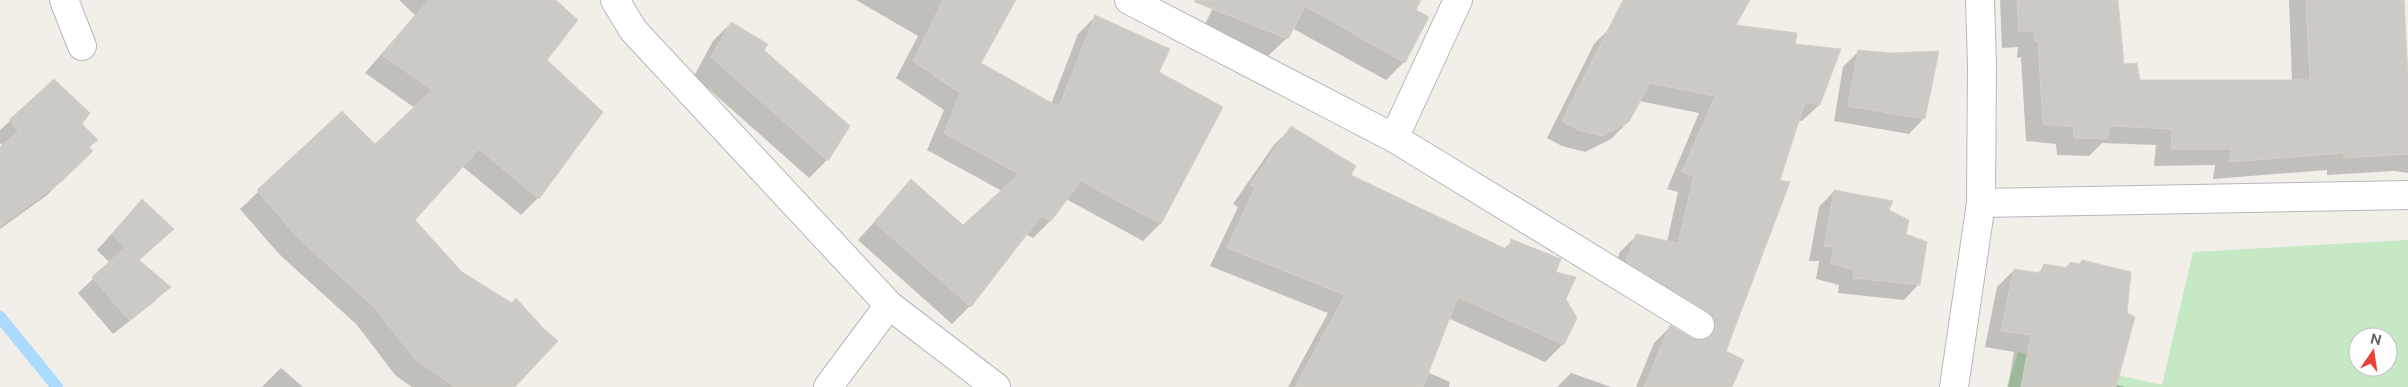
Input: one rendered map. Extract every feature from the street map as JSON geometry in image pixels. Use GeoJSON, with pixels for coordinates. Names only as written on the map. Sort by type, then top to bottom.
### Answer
{"type":"FeatureCollection","features":[{"type":"Feature","properties":{"kind":"street"},"geometry":{"type":"LineString","coordinates":[[64,0],[82,46]]}},
{"type":"Feature","properties":{"kind":"street"},"geometry":{"type":"LineString","coordinates":[[615,0],[633,30],[889,305],[996,387]]}},
{"type":"Feature","properties":{"kind":"street"},"geometry":{"type":"LineString","coordinates":[[1128,0],[1394,138],[1700,325]]}},
{"type":"Feature","properties":{"kind":"street"},"geometry":{"type":"LineString","coordinates":[[1394,138],[1458,0]]}},
{"type":"Feature","properties":{"kind":"street"},"geometry":{"type":"LineString","coordinates":[[1954,387],[1981,203],[1982,65],[1980,0]]}},
{"type":"Feature","properties":{"kind":"street"},"geometry":{"type":"LineString","coordinates":[[1981,203],[2408,195]]}},
{"type":"Feature","properties":{"kind":"street"},"geometry":{"type":"LineString","coordinates":[[828,387],[889,305]]}},
{"type":"Feature","properties":{"kind":"green space"},"geometry":{"type":"Polygon","coordinates":[[[2408,240],[2408,387],[2007,387],[2018,352],[2162,385],[2193,252],[2408,240]]]}},
{"type":"Feature","properties":{"kind":"building"},"geometry":{"type":"Polygon","coordinates":[[[429,0],[556,0],[578,20],[547,60],[603,112],[539,199],[479,149],[415,220],[462,272],[512,303],[516,298],[544,329],[558,341],[515,387],[455,387],[415,359],[374,307],[297,237],[257,190],[342,111],[375,144],[432,90],[382,55],[429,0]]]}},
{"type":"Feature","properties":{"kind":"building"},"geometry":{"type":"Polygon","coordinates":[[[943,0],[1016,0],[981,63],[1059,107],[1095,15],[1170,49],[1159,72],[1223,107],[1161,224],[1081,181],[1051,221],[1041,216],[971,307],[874,222],[911,179],[963,225],[1019,174],[944,133],[960,93],[913,61],[943,0]]]}},
{"type":"Feature","properties":{"kind":"building"},"geometry":{"type":"Polygon","coordinates":[[[1195,0],[1421,0],[1416,10],[1429,17],[1405,63],[1305,6],[1288,39],[1195,2],[1195,0]]]}},
{"type":"Feature","properties":{"kind":"building"},"geometry":{"type":"Polygon","coordinates":[[[1623,0],[1750,0],[1736,25],[1797,33],[1795,44],[1841,49],[1820,105],[1805,102],[1780,180],[1790,182],[1726,351],[1744,360],[1732,387],[1644,387],[1670,325],[1700,341],[1713,334],[1716,325],[1713,317],[1708,312],[1626,262],[1636,234],[1678,243],[1694,176],[1682,172],[1715,96],[1650,83],[1629,122],[1602,136],[1578,130],[1562,121],[1623,0]]]}},
{"type":"Feature","properties":{"kind":"building"},"geometry":{"type":"Polygon","coordinates":[[[2017,0],[2118,0],[2124,64],[2137,63],[2140,80],[2310,80],[2306,0],[2404,0],[2408,76],[2408,154],[2344,158],[2344,153],[2229,162],[2232,149],[2171,149],[2172,129],[2110,126],[2107,139],[2074,138],[2073,127],[2043,124],[2038,41],[2034,41],[2034,31],[2019,31],[2017,0]]]}},
{"type":"Feature","properties":{"kind":"building"},"geometry":{"type":"Polygon","coordinates":[[[731,22],[768,44],[764,50],[850,126],[828,161],[711,57],[731,22]]]}},
{"type":"Feature","properties":{"kind":"building"},"geometry":{"type":"Polygon","coordinates":[[[1858,50],[1891,53],[1939,51],[1925,119],[1848,106],[1858,50]]]}},
{"type":"Feature","properties":{"kind":"building"},"geometry":{"type":"Polygon","coordinates":[[[54,79],[90,113],[82,124],[98,140],[89,147],[93,151],[62,181],[0,226],[0,147],[19,131],[9,120],[54,79]]]}},
{"type":"Feature","properties":{"kind":"building"},"geometry":{"type":"Polygon","coordinates":[[[1291,126],[1356,166],[1351,175],[1508,250],[1511,239],[1561,259],[1556,272],[1576,277],[1566,299],[1577,318],[1564,345],[1458,297],[1423,387],[1295,387],[1345,295],[1227,248],[1255,188],[1250,185],[1291,126]]]}},
{"type":"Feature","properties":{"kind":"building"},"geometry":{"type":"Polygon","coordinates":[[[1834,190],[1893,201],[1889,210],[1909,220],[1906,234],[1927,242],[1920,285],[1853,278],[1854,270],[1831,264],[1834,246],[1824,247],[1834,190]]]}},
{"type":"Feature","properties":{"kind":"building"},"geometry":{"type":"Polygon","coordinates":[[[142,199],[174,229],[139,260],[171,287],[129,320],[92,277],[125,248],[128,250],[112,234],[142,199]]]}},
{"type":"Feature","properties":{"kind":"building"},"geometry":{"type":"Polygon","coordinates":[[[2082,260],[2131,272],[2127,313],[2135,317],[2116,387],[2021,387],[2031,335],[2001,331],[2014,269],[2040,273],[2044,264],[2068,268],[2070,262],[2080,264],[2082,260]]]}},
{"type":"Feature","properties":{"kind":"waterway"},"geometry":{"type":"LineString","coordinates":[[0,317],[57,387]]}}]}
